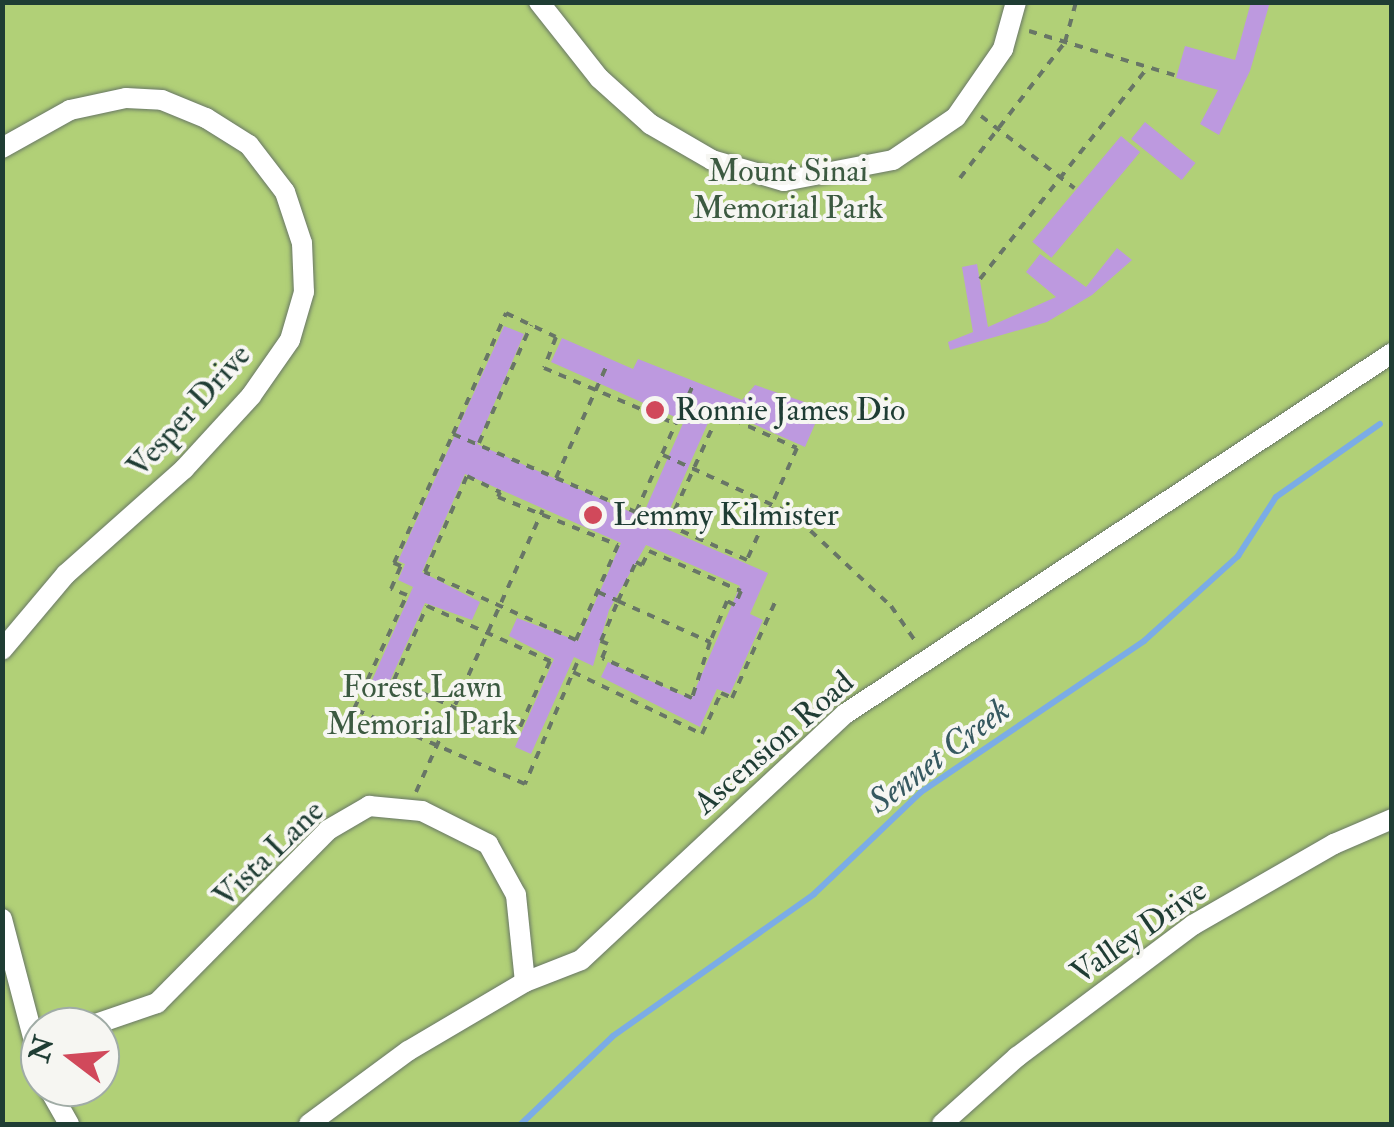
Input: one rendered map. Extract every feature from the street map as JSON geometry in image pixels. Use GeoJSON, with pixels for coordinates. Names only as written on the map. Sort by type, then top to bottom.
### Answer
{"type":"FeatureCollection","features":[{"type":"Feature","properties":{"kind":"lane"},"geometry":{"type":"LineString","coordinates":[[539,2],[599,78],[650,124],[712,160],[784,181],[893,160],[956,118],[1003,49],[1016,2]]}},
{"type":"Feature","properties":{"kind":"lane","name":"Vesper Drive"},"geometry":{"type":"LineString","coordinates":[[2,148],[70,110],[126,98],[162,100],[206,118],[249,145],[286,192],[302,243],[304,292],[290,340],[251,396],[184,469],[66,574],[2,650]]}},
{"type":"Feature","properties":{"kind":"lane","name":"Ascension Road"},"geometry":{"type":"LineString","coordinates":[[310,1124],[408,1050],[525,982],[582,960],[844,714],[1392,353]]}},
{"type":"Feature","properties":{"kind":"lane","name":"Vista Lane"},"geometry":{"type":"LineString","coordinates":[[120,1015],[157,1002],[328,830],[369,806],[408,810],[488,844],[516,896],[525,982]]}},
{"type":"Feature","properties":{"kind":"lane","name":"Valley Drive"},"geometry":{"type":"LineString","coordinates":[[942,1124],[1018,1058],[1193,925],[1334,844],[1392,819]]}},
{"type":"Feature","properties":{"kind":"lane"},"geometry":{"type":"LineString","coordinates":[[2,919],[25,1007]]}},
{"type":"Feature","properties":{"kind":"path"},"geometry":{"type":"LineString","coordinates":[[960,178],[1065,42],[1076,2]]}},
{"type":"Feature","properties":{"kind":"path"},"geometry":{"type":"LineString","coordinates":[[1010,25],[1174,75]]}},
{"type":"Feature","properties":{"kind":"path"},"geometry":{"type":"LineString","coordinates":[[980,279],[1148,67]]}},
{"type":"Feature","properties":{"kind":"path"},"geometry":{"type":"LineString","coordinates":[[965,104],[1074,188]]}},
{"type":"Feature","properties":{"kind":"path"},"geometry":{"type":"LineString","coordinates":[[577,663],[525,784],[354,709],[407,595],[391,589],[401,566],[394,563],[506,313],[556,337],[544,368],[676,424]]}},
{"type":"Feature","properties":{"kind":"path"},"geometry":{"type":"LineString","coordinates":[[480,443],[531,325]]}},
{"type":"Feature","properties":{"kind":"path"},"geometry":{"type":"LineString","coordinates":[[556,478],[608,364]]}},
{"type":"Feature","properties":{"kind":"path"},"geometry":{"type":"LineString","coordinates":[[454,434],[636,512],[693,385]]}},
{"type":"Feature","properties":{"kind":"path"},"geometry":{"type":"LineString","coordinates":[[719,413],[797,448],[771,504],[747,560],[668,525],[719,413]]}},
{"type":"Feature","properties":{"kind":"path"},"geometry":{"type":"LineString","coordinates":[[663,455],[786,511]]}},
{"type":"Feature","properties":{"kind":"path"},"geometry":{"type":"LineString","coordinates":[[468,476],[542,512],[618,546],[576,640],[424,572],[468,476]]}},
{"type":"Feature","properties":{"kind":"path"},"geometry":{"type":"LineString","coordinates":[[408,810],[542,512]]}},
{"type":"Feature","properties":{"kind":"path"},"geometry":{"type":"LineString","coordinates":[[799,520],[891,606],[927,657]]}},
{"type":"Feature","properties":{"kind":"path"},"geometry":{"type":"LineString","coordinates":[[649,551],[741,591],[735,605],[726,601],[710,642],[692,698],[602,658],[608,644],[601,641],[618,601],[636,562],[642,565],[649,551]]}},
{"type":"Feature","properties":{"kind":"path"},"geometry":{"type":"LineString","coordinates":[[598,592],[710,642]]}},
{"type":"Feature","properties":{"kind":"path"},"geometry":{"type":"LineString","coordinates":[[573,672],[702,734],[720,694],[732,698],[777,598]]}},
{"type":"Feature","properties":{"kind":"path"},"geometry":{"type":"LineString","coordinates":[[428,606],[488,633],[550,661],[516,736],[394,680],[428,606]]}},
{"type":"Feature","properties":{"kind":"green space","name":"Forest Lawn Memorial Park"},"geometry":{"type":"Polygon","coordinates":[[[2,3],[1391,3],[1391,1124],[3,1124],[2,3]]]}},
{"type":"Feature","properties":{"kind":"building"},"geometry":{"type":"Polygon","coordinates":[[[1251,2],[1270,2],[1250,71],[1219,135],[1200,124],[1218,90],[1176,78],[1185,46],[1235,60],[1251,2]]]}},
{"type":"Feature","properties":{"kind":"building"},"geometry":{"type":"Polygon","coordinates":[[[1145,122],[1196,163],[1182,180],[1131,139],[1145,122]]]}},
{"type":"Feature","properties":{"kind":"building"},"geometry":{"type":"Polygon","coordinates":[[[1121,136],[1140,152],[1051,258],[1032,242],[1121,136]]]}},
{"type":"Feature","properties":{"kind":"building"},"geometry":{"type":"Polygon","coordinates":[[[1117,248],[1132,260],[1092,295],[1047,322],[950,350],[948,342],[973,332],[962,267],[977,264],[988,327],[1056,297],[1026,272],[1040,254],[1086,287],[1117,248]]]}},
{"type":"Feature","properties":{"kind":"building"},"geometry":{"type":"Polygon","coordinates":[[[504,326],[524,334],[477,444],[642,517],[684,421],[551,362],[562,338],[633,369],[638,359],[742,400],[755,385],[822,408],[805,447],[715,407],[662,527],[768,573],[750,614],[763,620],[730,694],[717,689],[700,727],[601,677],[608,662],[691,699],[740,586],[646,545],[609,610],[593,666],[574,657],[531,754],[515,747],[554,659],[509,636],[517,618],[578,641],[621,543],[465,474],[422,572],[480,602],[472,620],[425,603],[385,692],[370,685],[413,587],[398,580],[405,564],[398,561],[504,326]]]}},
{"type":"Feature","properties":{"kind":"waterway","name":"Sennet Creek"},"geometry":{"type":"LineString","coordinates":[[521,1124],[613,1036],[814,894],[921,792],[1144,641],[1238,556],[1276,497],[1380,424]]}},
{"type":"Feature","properties":{"kind":"place","name":"Ronnie James Dio"},"geometry":{"type":"Point","coordinates":[655,410]}},
{"type":"Feature","properties":{"kind":"place","name":"Lemmy Kilmister"},"geometry":{"type":"Point","coordinates":[593,515]}},
{"type":"Feature","properties":{"kind":"park label","name":"Mount Sinai Memorial Park"},"geometry":{"type":"Point","coordinates":[788,190]}}]}
